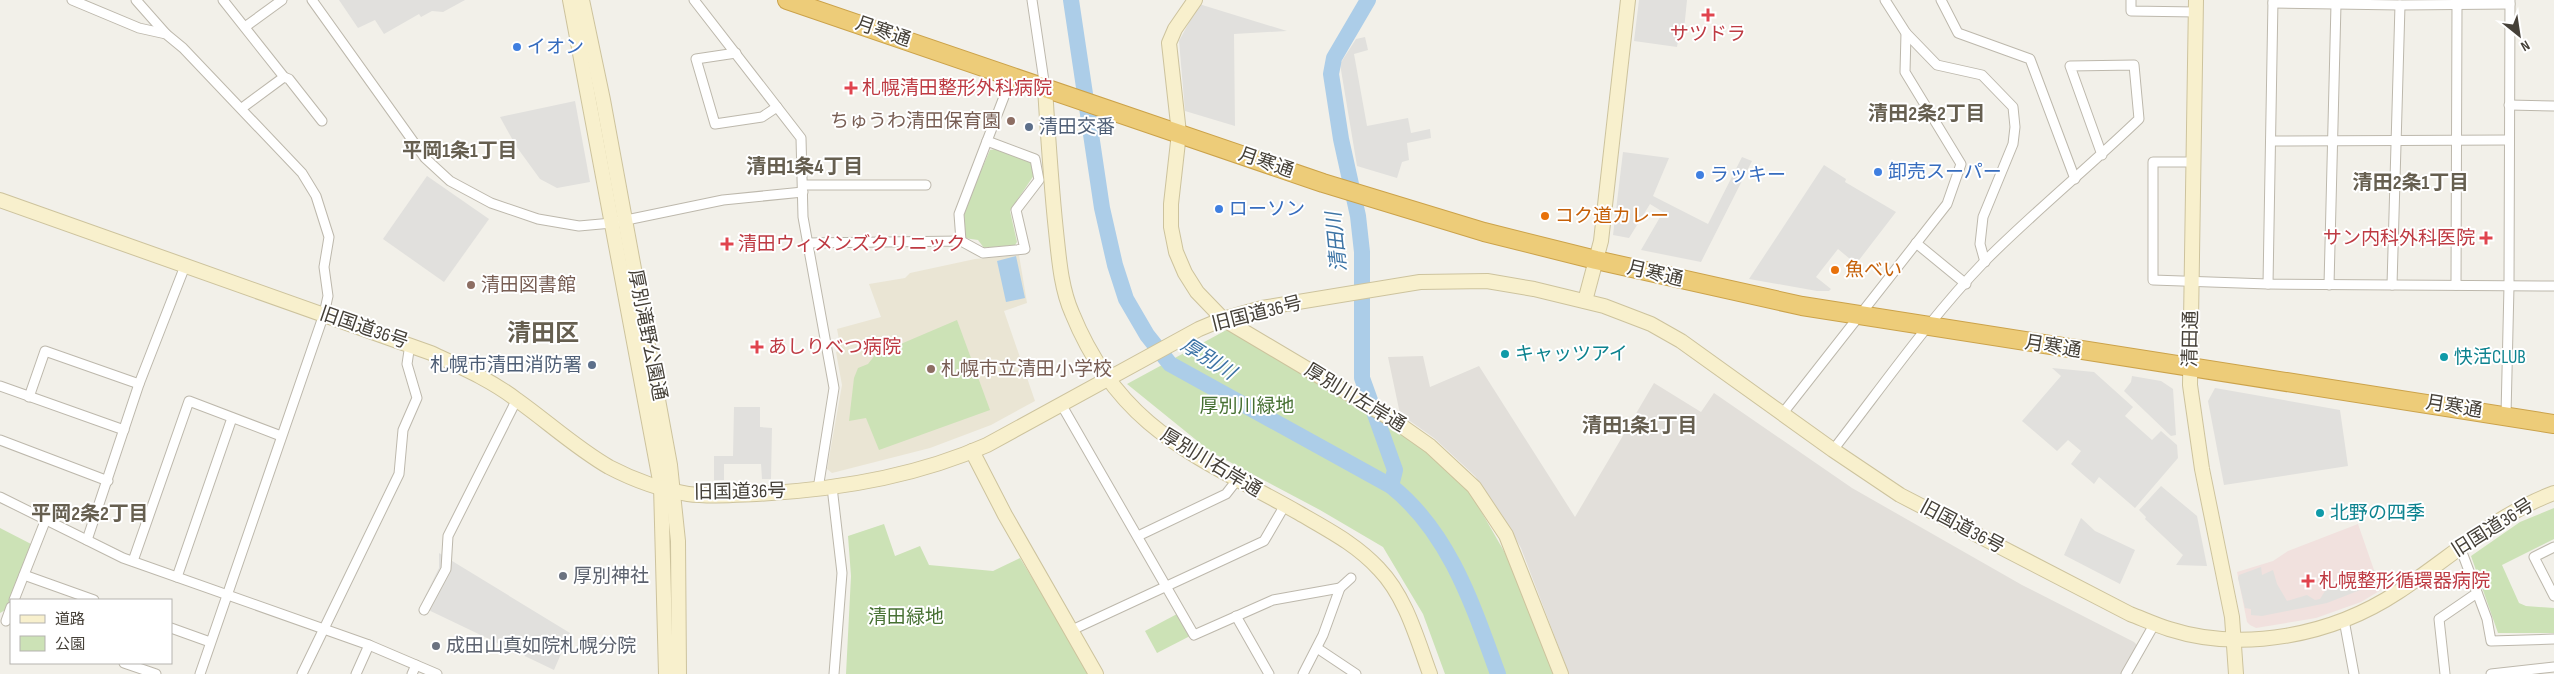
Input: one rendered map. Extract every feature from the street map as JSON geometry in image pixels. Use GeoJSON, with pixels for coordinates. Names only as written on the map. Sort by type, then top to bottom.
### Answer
{"type":"FeatureCollection","features":[{"type":"Feature","properties":{"kind":"highway","name":"月寒通"},"geometry":{"type":"LineString","coordinates":[[786,0],[1179,132],[1323,183],[1484,232],[1596,260],[1756,296],[1859,316],[2506,415],[2554,424]]}},
{"type":"Feature","properties":{"kind":"street"},"geometry":{"type":"LineString","coordinates":[[72,0],[139,28],[166,34]]}},
{"type":"Feature","properties":{"kind":"street"},"geometry":{"type":"LineString","coordinates":[[136,0],[166,34],[183,48],[231,99],[242,108],[302,173],[316,196],[329,237],[324,266],[328,296],[324,314],[200,674]]}},
{"type":"Feature","properties":{"kind":"street"},"geometry":{"type":"LineString","coordinates":[[223,0],[284,77],[290,79],[322,120]]}},
{"type":"Feature","properties":{"kind":"street"},"geometry":{"type":"LineString","coordinates":[[244,27],[282,0]]}},
{"type":"Feature","properties":{"kind":"street"},"geometry":{"type":"LineString","coordinates":[[312,0],[425,158],[450,181],[485,200],[538,219],[579,226],[619,222],[723,200],[803,189],[926,185]]}},
{"type":"Feature","properties":{"kind":"street","name":"厚別滝野公園通"},"geometry":{"type":"LineString","coordinates":[[570,0],[594,88]]}},
{"type":"Feature","properties":{"kind":"street","name":"厚別滝野公園通"},"geometry":{"type":"LineString","coordinates":[[582,0],[594,88],[678,540],[679,674]]}},
{"type":"Feature","properties":{"kind":"street"},"geometry":{"type":"LineString","coordinates":[[694,0],[801,138],[807,243],[834,388],[825,488],[842,573],[834,674]]}},
{"type":"Feature","properties":{"kind":"street"},"geometry":{"type":"LineString","coordinates":[[1032,0],[1051,90]]}},
{"type":"Feature","properties":{"kind":"street","name":"厚別川左岸通"},"geometry":{"type":"LineString","coordinates":[[1195,0],[1175,29],[1169,42],[1179,132],[1171,204],[1171,227],[1176,252],[1196,292],[1223,319],[1393,420],[1430,446],[1456,469],[1490,510],[1506,534],[1561,674]]}},
{"type":"Feature","properties":{"kind":"street"},"geometry":{"type":"LineString","coordinates":[[1585,301],[1601,241],[1628,0]]}},
{"type":"Feature","properties":{"kind":"street"},"geometry":{"type":"LineString","coordinates":[[1885,0],[1906,34],[1938,65],[1982,75],[2013,107],[2015,127],[2013,144],[1983,216],[1980,244],[1985,262]]}},
{"type":"Feature","properties":{"kind":"street"},"geometry":{"type":"LineString","coordinates":[[1940,0],[1958,33],[2030,59],[2075,179]]}},
{"type":"Feature","properties":{"kind":"street"},"geometry":{"type":"LineString","coordinates":[[2131,0],[2131,11],[2196,6]]}},
{"type":"Feature","properties":{"kind":"street"},"geometry":{"type":"LineString","coordinates":[[2268,284],[2273,1],[2400,5],[2510,2],[2508,105],[2509,286],[2506,415]]}},
{"type":"Feature","properties":{"kind":"street"},"geometry":{"type":"LineString","coordinates":[[2456,286],[2455,140],[2457,3]]}},
{"type":"Feature","properties":{"kind":"street"},"geometry":{"type":"LineString","coordinates":[[2329,285],[2336,4]]}},
{"type":"Feature","properties":{"kind":"street"},"geometry":{"type":"LineString","coordinates":[[2392,285],[2400,5]]}},
{"type":"Feature","properties":{"kind":"street","name":"清田通"},"geometry":{"type":"LineString","coordinates":[[2196,6],[2190,367],[2195,430],[2227,588],[2234,639],[2236,674]]}},
{"type":"Feature","properties":{"kind":"street"},"geometry":{"type":"LineString","coordinates":[[1783,413],[1946,204],[1961,164],[1905,72],[1906,34]]}},
{"type":"Feature","properties":{"kind":"street"},"geometry":{"type":"LineString","coordinates":[[736,53],[696,59],[715,124],[762,117],[777,107]]}},
{"type":"Feature","properties":{"kind":"street"},"geometry":{"type":"LineString","coordinates":[[1832,450],[1928,327],[1985,262],[2102,154],[2139,119],[2134,65],[2070,66],[2102,154]]}},
{"type":"Feature","properties":{"kind":"street"},"geometry":{"type":"LineString","coordinates":[[961,240],[960,214],[1012,76]]}},
{"type":"Feature","properties":{"kind":"street"},"geometry":{"type":"LineString","coordinates":[[242,108],[284,77]]}},
{"type":"Feature","properties":{"kind":"street","name":"厚別川右岸通"},"geometry":{"type":"LineString","coordinates":[[1051,90],[1054,207],[1064,287],[1080,332],[1108,379],[1126,402],[1158,432],[1186,452],[1354,544],[1380,570],[1395,589],[1430,674]]}},
{"type":"Feature","properties":{"kind":"street"},"geometry":{"type":"LineString","coordinates":[[2508,105],[2554,106]]}},
{"type":"Feature","properties":{"kind":"street"},"geometry":{"type":"LineString","coordinates":[[2271,141],[2508,140]]}},
{"type":"Feature","properties":{"kind":"street"},"geometry":{"type":"LineString","coordinates":[[807,243],[961,240],[983,253],[1025,249],[1016,210],[1039,180],[1035,159],[987,142]]}},
{"type":"Feature","properties":{"kind":"street"},"geometry":{"type":"LineString","coordinates":[[2194,162],[2153,162],[2153,280],[2329,285],[2554,286]]}},
{"type":"Feature","properties":{"kind":"street","name":"旧国道36号"},"geometry":{"type":"LineString","coordinates":[[0,200],[410,344],[478,375],[516,399],[600,461],[643,481],[687,494],[719,496],[825,488],[909,473],[972,452],[1199,329],[1223,319],[1262,308],[1420,282],[1487,281],[1585,301],[1652,324],[1681,341],[1832,450],[1900,495],[2130,614],[2170,629],[2234,639],[2292,635],[2344,620],[2398,592],[2501,518],[2554,492]]}},
{"type":"Feature","properties":{"kind":"street"},"geometry":{"type":"LineString","coordinates":[[1916,243],[1966,284]]}},
{"type":"Feature","properties":{"kind":"street"},"geometry":{"type":"LineString","coordinates":[[87,540],[139,384],[185,266]]}},
{"type":"Feature","properties":{"kind":"street"},"geometry":{"type":"LineString","coordinates":[[302,674],[399,474],[403,430],[417,398],[407,364],[410,344]]}},
{"type":"Feature","properties":{"kind":"street"},"geometry":{"type":"LineString","coordinates":[[29,397],[45,352],[139,384]]}},
{"type":"Feature","properties":{"kind":"street"},"geometry":{"type":"LineString","coordinates":[[0,386],[124,430]]}},
{"type":"Feature","properties":{"kind":"street"},"geometry":{"type":"LineString","coordinates":[[424,610],[446,569],[448,536],[516,399]]}},
{"type":"Feature","properties":{"kind":"street"},"geometry":{"type":"LineString","coordinates":[[133,561],[189,401],[281,436]]}},
{"type":"Feature","properties":{"kind":"street"},"geometry":{"type":"LineString","coordinates":[[1061,404],[1194,635],[1273,600],[1340,588]]}},
{"type":"Feature","properties":{"kind":"street"},"geometry":{"type":"LineString","coordinates":[[177,577],[232,418]]}},
{"type":"Feature","properties":{"kind":"street"},"geometry":{"type":"LineString","coordinates":[[0,440],[108,481]]}},
{"type":"Feature","properties":{"kind":"street"},"geometry":{"type":"LineString","coordinates":[[972,452],[1005,515],[1096,674]]}},
{"type":"Feature","properties":{"kind":"street"},"geometry":{"type":"LineString","coordinates":[[1138,536],[1226,494],[1236,480]]}},
{"type":"Feature","properties":{"kind":"street","name":"厚別滝野公園通"},"geometry":{"type":"LineString","coordinates":[[666,674],[667,488]]}},
{"type":"Feature","properties":{"kind":"street"},"geometry":{"type":"LineString","coordinates":[[0,498],[133,561],[369,645],[438,674]]}},
{"type":"Feature","properties":{"kind":"street"},"geometry":{"type":"LineString","coordinates":[[1072,630],[1264,541],[1285,505]]}},
{"type":"Feature","properties":{"kind":"street"},"geometry":{"type":"LineString","coordinates":[[14,599],[46,519]]}},
{"type":"Feature","properties":{"kind":"street"},"geometry":{"type":"LineString","coordinates":[[2460,547],[2487,619],[2491,641],[2554,639]]}},
{"type":"Feature","properties":{"kind":"street"},"geometry":{"type":"LineString","coordinates":[[2554,547],[2534,556],[2554,596]]}},
{"type":"Feature","properties":{"kind":"street"},"geometry":{"type":"LineString","coordinates":[[24,575],[91,599]]}},
{"type":"Feature","properties":{"kind":"street"},"geometry":{"type":"LineString","coordinates":[[1303,674],[1317,648],[1340,588],[1351,578]]}},
{"type":"Feature","properties":{"kind":"street"},"geometry":{"type":"LineString","coordinates":[[2446,674],[2440,619],[2477,593]]}},
{"type":"Feature","properties":{"kind":"street"},"geometry":{"type":"LineString","coordinates":[[1236,616],[1269,674]]}},
{"type":"Feature","properties":{"kind":"street"},"geometry":{"type":"LineString","coordinates":[[2344,620],[2354,674]]}},
{"type":"Feature","properties":{"kind":"street"},"geometry":{"type":"LineString","coordinates":[[2126,674],[2156,624]]}},
{"type":"Feature","properties":{"kind":"street"},"geometry":{"type":"LineString","coordinates":[[172,628],[210,642]]}},
{"type":"Feature","properties":{"kind":"street"},"geometry":{"type":"LineString","coordinates":[[356,674],[369,645]]}},
{"type":"Feature","properties":{"kind":"street"},"geometry":{"type":"LineString","coordinates":[[1317,648],[1356,674]]}},
{"type":"Feature","properties":{"kind":"street"},"geometry":{"type":"LineString","coordinates":[[127,664],[156,674]]}},
{"type":"Feature","properties":{"kind":"street"},"geometry":{"type":"LineString","coordinates":[[412,674],[416,664]]}},
{"type":"Feature","properties":{"kind":"street"},"geometry":{"type":"LineString","coordinates":[[2491,674],[2554,667]]}},
{"type":"Feature","properties":{"kind":"shaded area"},"geometry":{"type":"Polygon","coordinates":[[[339,0],[465,0],[443,12],[432,11],[421,17],[419,14],[384,34],[375,20],[358,28],[339,0]]]}},
{"type":"Feature","properties":{"kind":"shaded area"},"geometry":{"type":"Polygon","coordinates":[[[1639,0],[1687,0],[1684,30],[1680,30],[1677,47],[1634,41],[1639,0]]]}},
{"type":"Feature","properties":{"kind":"shaded area"},"geometry":{"type":"Polygon","coordinates":[[[1199,4],[1287,31],[1234,34],[1235,126],[1185,111],[1179,41],[1199,4]]]}},
{"type":"Feature","properties":{"kind":"shaded area"},"geometry":{"type":"Polygon","coordinates":[[[1365,37],[1368,50],[1354,54],[1367,126],[1408,118],[1411,133],[1430,129],[1431,138],[1407,143],[1409,160],[1402,162],[1397,178],[1357,166],[1340,64],[1356,39],[1365,37]]]}},
{"type":"Feature","properties":{"kind":"shaded area"},"geometry":{"type":"Polygon","coordinates":[[[575,101],[590,182],[557,188],[540,179],[516,146],[500,117],[575,101]]]}},
{"type":"Feature","properties":{"kind":"shaded area"},"geometry":{"type":"Polygon","coordinates":[[[1623,152],[1669,158],[1653,196],[1708,224],[1742,157],[1752,161],[1701,262],[1641,250],[1663,212],[1650,204],[1629,238],[1613,235],[1623,152]]]}},
{"type":"Feature","properties":{"kind":"shaded area"},"geometry":{"type":"Polygon","coordinates":[[[1824,165],[1846,179],[1845,182],[1896,212],[1856,264],[1838,249],[1816,277],[1831,289],[1829,291],[1817,291],[1749,279],[1824,165]]]}},
{"type":"Feature","properties":{"kind":"shaded area"},"geometry":{"type":"Polygon","coordinates":[[[427,176],[489,219],[444,282],[383,239],[427,176]]]}},
{"type":"Feature","properties":{"kind":"shaded area","name":"札幌市立清田小学校"},"geometry":{"type":"Polygon","coordinates":[[[1019,255],[1027,303],[1004,311],[1035,401],[991,425],[930,448],[832,473],[827,469],[842,385],[836,352],[841,350],[837,329],[881,317],[869,284],[905,278],[910,273],[975,259],[1019,255]]]}},
{"type":"Feature","properties":{"kind":"shaded area"},"geometry":{"type":"Polygon","coordinates":[[[1423,356],[1430,387],[1479,366],[1575,517],[1654,383],[1701,412],[1714,393],[1852,488],[2022,585],[2134,642],[2138,646],[2121,674],[1569,674],[1521,548],[1502,515],[1475,476],[1434,438],[1400,414],[1388,357],[1423,356]]]}},
{"type":"Feature","properties":{"kind":"shaded area"},"geometry":{"type":"Polygon","coordinates":[[[2052,368],[2094,372],[2133,407],[2125,416],[2152,440],[2161,431],[2177,445],[2178,458],[2135,508],[2099,477],[2094,484],[2071,464],[2081,451],[2068,440],[2057,451],[2022,421],[2061,376],[2052,368]]]}},
{"type":"Feature","properties":{"kind":"shaded area"},"geometry":{"type":"Polygon","coordinates":[[[2132,376],[2161,381],[2173,389],[2176,435],[2171,436],[2124,391],[2131,382],[2132,376]]]}},
{"type":"Feature","properties":{"kind":"shaded area"},"geometry":{"type":"Polygon","coordinates":[[[2215,388],[2340,410],[2348,466],[2224,485],[2208,401],[2215,388]]]}},
{"type":"Feature","properties":{"kind":"shaded area"},"geometry":{"type":"Polygon","coordinates":[[[734,407],[760,407],[760,427],[772,428],[771,479],[762,479],[761,464],[724,464],[724,480],[714,480],[714,456],[733,456],[734,407]]]}},
{"type":"Feature","properties":{"kind":"shaded area"},"geometry":{"type":"Polygon","coordinates":[[[2161,486],[2197,516],[2207,566],[2176,565],[2183,555],[2145,519],[2146,517],[2139,510],[2161,486]]]}},
{"type":"Feature","properties":{"kind":"shaded area"},"geometry":{"type":"Polygon","coordinates":[[[2081,518],[2095,531],[2135,550],[2120,584],[2064,555],[2081,518]]]}},
{"type":"Feature","properties":{"kind":"shaded area","name":"札幌整形循環器病院"},"geometry":{"type":"Polygon","coordinates":[[[2358,524],[2381,590],[2361,602],[2316,618],[2256,628],[2247,622],[2237,572],[2273,561],[2288,551],[2358,524]]]}},
{"type":"Feature","properties":{"kind":"shaded area"},"geometry":{"type":"Polygon","coordinates":[[[439,553],[570,633],[554,670],[420,606],[439,568],[439,553]]]}},
{"type":"Feature","properties":{"kind":"shaded area"},"geometry":{"type":"Polygon","coordinates":[[[2261,567],[2262,575],[2273,570],[2277,584],[2287,601],[2307,595],[2315,600],[2320,599],[2325,591],[2330,589],[2329,585],[2366,571],[2375,573],[2378,583],[2327,603],[2262,616],[2251,615],[2251,609],[2245,608],[2238,578],[2239,575],[2261,567]]]}},
{"type":"Feature","properties":{"kind":"green space"},"geometry":{"type":"Polygon","coordinates":[[[996,149],[1032,162],[1034,175],[1010,211],[1017,242],[1015,245],[984,248],[978,240],[964,238],[963,212],[990,150],[996,149]]]}},
{"type":"Feature","properties":{"kind":"green space"},"geometry":{"type":"Polygon","coordinates":[[[957,320],[990,410],[879,450],[866,418],[849,421],[854,378],[858,368],[868,364],[875,355],[957,320]]]}},
{"type":"Feature","properties":{"kind":"green space","name":"厚別川緑地"},"geometry":{"type":"Polygon","coordinates":[[[1230,328],[1416,441],[1470,492],[1524,586],[1557,674],[1445,674],[1423,614],[1383,547],[1320,510],[1211,452],[1127,384],[1230,328]]]}},
{"type":"Feature","properties":{"kind":"green space"},"geometry":{"type":"Polygon","coordinates":[[[2554,508],[2554,539],[2502,565],[2519,603],[2526,606],[2554,608],[2554,633],[2498,633],[2471,556],[2520,522],[2554,508]]]}},
{"type":"Feature","properties":{"kind":"green space","name":"清田緑地"},"geometry":{"type":"Polygon","coordinates":[[[884,524],[895,556],[920,546],[929,565],[993,571],[1020,558],[1091,674],[846,674],[851,576],[848,536],[884,524]]]}},
{"type":"Feature","properties":{"kind":"green space"},"geometry":{"type":"Polygon","coordinates":[[[0,528],[33,545],[7,609],[0,613],[0,528]]]}},
{"type":"Feature","properties":{"kind":"green space"},"geometry":{"type":"Polygon","coordinates":[[[1177,614],[1190,636],[1157,653],[1145,631],[1177,614]]]}},
{"type":"Feature","properties":{"kind":"water"},"geometry":{"type":"Polygon","coordinates":[[[1016,256],[1025,298],[1006,302],[997,261],[1016,256]]]}},
{"type":"Feature","properties":{"kind":"waterway","name":"厚別川"},"geometry":{"type":"LineString","coordinates":[[1071,0],[1102,208],[1115,265],[1126,299],[1147,335],[1170,364],[1391,486],[1412,505],[1444,548],[1457,572],[1469,597],[1498,674]]}},
{"type":"Feature","properties":{"kind":"waterway","name":"清田川"},"geometry":{"type":"LineString","coordinates":[[1368,0],[1334,58],[1331,74],[1341,139],[1358,216],[1362,252],[1362,378],[1395,470],[1391,486]]}},
{"type":"Feature","properties":{"kind":"place","name":"サツドラ"},"geometry":{"type":"Point","coordinates":[1708,15]}},
{"type":"Feature","properties":{"kind":"place","name":"イオン"},"geometry":{"type":"Point","coordinates":[517,47]}},
{"type":"Feature","properties":{"kind":"place","name":"札幌清田整形外科病院"},"geometry":{"type":"Point","coordinates":[851,88]}},
{"type":"Feature","properties":{"kind":"place","name":"ちゅうわ清田保育園"},"geometry":{"type":"Point","coordinates":[1011,121]}},
{"type":"Feature","properties":{"kind":"place","name":"清田交番"},"geometry":{"type":"Point","coordinates":[1029,127]}},
{"type":"Feature","properties":{"kind":"place","name":"卸売スーパー"},"geometry":{"type":"Point","coordinates":[1878,172]}},
{"type":"Feature","properties":{"kind":"place","name":"ラッキー"},"geometry":{"type":"Point","coordinates":[1700,175]}},
{"type":"Feature","properties":{"kind":"place","name":"ローソン"},"geometry":{"type":"Point","coordinates":[1219,209]}},
{"type":"Feature","properties":{"kind":"place","name":"コク道カレー"},"geometry":{"type":"Point","coordinates":[1545,216]}},
{"type":"Feature","properties":{"kind":"place","name":"サン内科外科医院"},"geometry":{"type":"Point","coordinates":[2486,238]}},
{"type":"Feature","properties":{"kind":"place","name":"清田ウィメンズクリニック"},"geometry":{"type":"Point","coordinates":[727,244]}},
{"type":"Feature","properties":{"kind":"place","name":"魚べい"},"geometry":{"type":"Point","coordinates":[1835,270]}},
{"type":"Feature","properties":{"kind":"place","name":"清田図書館"},"geometry":{"type":"Point","coordinates":[471,285]}},
{"type":"Feature","properties":{"kind":"place","name":"あしりべつ病院"},"geometry":{"type":"Point","coordinates":[757,347]}},
{"type":"Feature","properties":{"kind":"place","name":"キャッツアイ"},"geometry":{"type":"Point","coordinates":[1505,354]}},
{"type":"Feature","properties":{"kind":"place","name":"快活CLUB"},"geometry":{"type":"Point","coordinates":[2444,357]}},
{"type":"Feature","properties":{"kind":"place","name":"札幌市清田消防署"},"geometry":{"type":"Point","coordinates":[592,365]}},
{"type":"Feature","properties":{"kind":"place","name":"札幌市立清田小学校"},"geometry":{"type":"Point","coordinates":[931,369]}},
{"type":"Feature","properties":{"kind":"place","name":"北野の四季"},"geometry":{"type":"Point","coordinates":[2320,513]}},
{"type":"Feature","properties":{"kind":"place","name":"厚別神社"},"geometry":{"type":"Point","coordinates":[563,576]}},
{"type":"Feature","properties":{"kind":"place","name":"札幌整形循環器病院"},"geometry":{"type":"Point","coordinates":[2308,581]}},
{"type":"Feature","properties":{"kind":"place","name":"成田山真如院札幌分院"},"geometry":{"type":"Point","coordinates":[436,646]}},
{"type":"Feature","properties":{"kind":"district","name":"清田2条2丁目"},"geometry":{"type":"Point","coordinates":[1927,114]}},
{"type":"Feature","properties":{"kind":"district","name":"平岡1条1丁目"},"geometry":{"type":"Point","coordinates":[460,151]}},
{"type":"Feature","properties":{"kind":"district","name":"清田1条4丁目"},"geometry":{"type":"Point","coordinates":[805,167]}},
{"type":"Feature","properties":{"kind":"district","name":"清田2条1丁目"},"geometry":{"type":"Point","coordinates":[2411,183]}},
{"type":"Feature","properties":{"kind":"district","name":"清田区"},"geometry":{"type":"Point","coordinates":[543,333]}},
{"type":"Feature","properties":{"kind":"district","name":"清田1条1丁目"},"geometry":{"type":"Point","coordinates":[1640,426]}},
{"type":"Feature","properties":{"kind":"district","name":"平岡2条2丁目"},"geometry":{"type":"Point","coordinates":[90,514]}}]}
